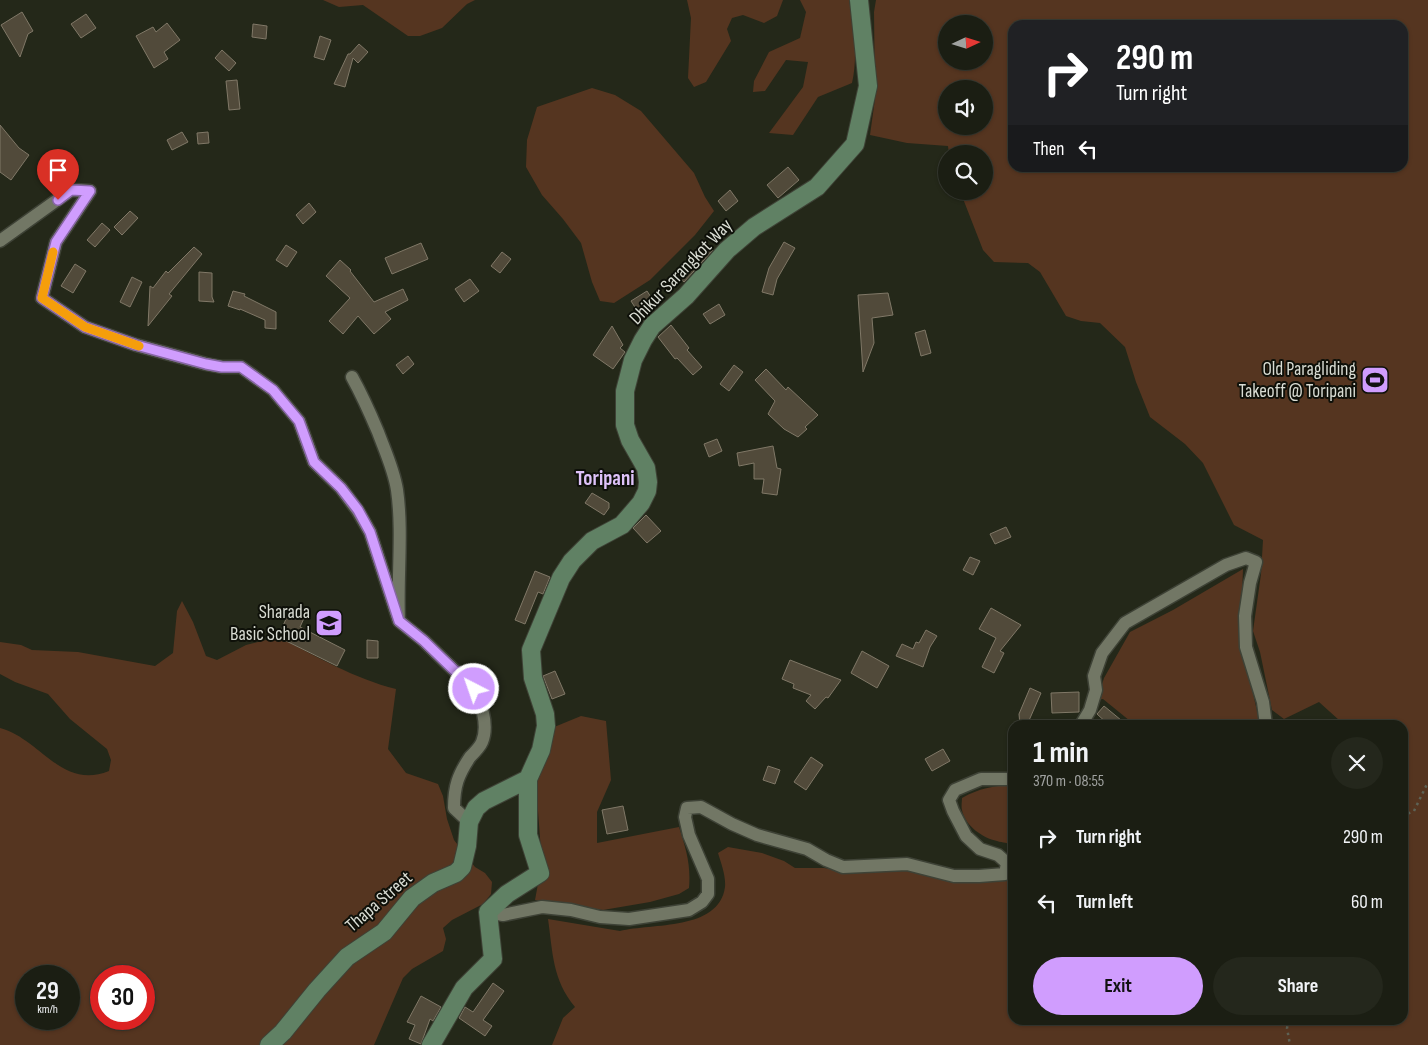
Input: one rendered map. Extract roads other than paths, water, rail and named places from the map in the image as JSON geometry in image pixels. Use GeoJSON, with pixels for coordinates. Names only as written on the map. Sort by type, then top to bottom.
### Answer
{"type":"FeatureCollection","features":[{"type":"Feature","properties":{"kind":"street","name":"Dhikur Sarangkot Way"},"geometry":{"type":"LineString","coordinates":[[528,779],[540,750],[546,726],[545,714],[533,678],[531,650],[535,637],[561,578],[572,561],[592,542],[622,525],[641,503],[647,491],[646,468],[633,446],[625,425],[625,391],[634,360],[652,326],[686,296],[727,250],[754,227],[817,187],[855,144],[868,86],[859,0]]}},
{"type":"Feature","properties":{"kind":"street"},"geometry":{"type":"LineString","coordinates":[[0,241],[71,190],[90,191],[56,242],[42,298],[85,327],[136,345],[206,364],[222,367],[241,367],[273,390],[299,421],[314,462],[341,488],[358,510],[370,532],[399,621],[424,641],[455,671],[468,675],[480,704],[484,722],[482,742],[462,770],[454,789],[454,808],[469,822]]}},
{"type":"Feature","properties":{"kind":"street"},"geometry":{"type":"LineString","coordinates":[[352,376],[362,394],[389,460],[397,490],[399,621]]}},
{"type":"Feature","properties":{"kind":"street"},"geometry":{"type":"LineString","coordinates":[[1084,720],[1090,710],[1096,690],[1094,676],[1102,653],[1125,623],[1226,565],[1246,558],[1256,562],[1250,583],[1246,616],[1246,647],[1263,702],[1265,720]]}},
{"type":"Feature","properties":{"kind":"street","name":"Thapa Street"},"geometry":{"type":"LineString","coordinates":[[269,1045],[283,1032],[347,956],[384,932],[412,898],[433,883],[456,873],[462,866],[467,846],[469,822],[476,808],[484,801],[528,779]]}},
{"type":"Feature","properties":{"kind":"street"},"geometry":{"type":"LineString","coordinates":[[488,912],[507,894],[540,873],[528,835],[528,779]]}},
{"type":"Feature","properties":{"kind":"street"},"geometry":{"type":"LineString","coordinates":[[488,912],[503,915],[542,907],[571,910],[600,917],[629,919],[689,910],[702,902],[708,894],[708,879],[689,835],[684,817],[687,808],[701,807],[757,835],[807,849],[843,867],[907,864],[954,876],[1005,874],[1007,863],[998,855],[980,850],[966,836],[949,800],[954,790],[981,779],[1008,779]]}},
{"type":"Feature","properties":{"kind":"street"},"geometry":{"type":"LineString","coordinates":[[431,1045],[464,988],[493,959],[488,912]]}},
{"type":"Feature","properties":{"kind":"place","name":"Old Paragliding Takeoff @ Toripani"},"geometry":{"type":"Point","coordinates":[1375,380]}},
{"type":"Feature","properties":{"kind":"place","name":"Sharada Basic School"},"geometry":{"type":"Point","coordinates":[329,623]}},
{"type":"Feature","properties":{"kind":"district","name":"Toripani"},"geometry":{"type":"Point","coordinates":[605,478]}}]}
